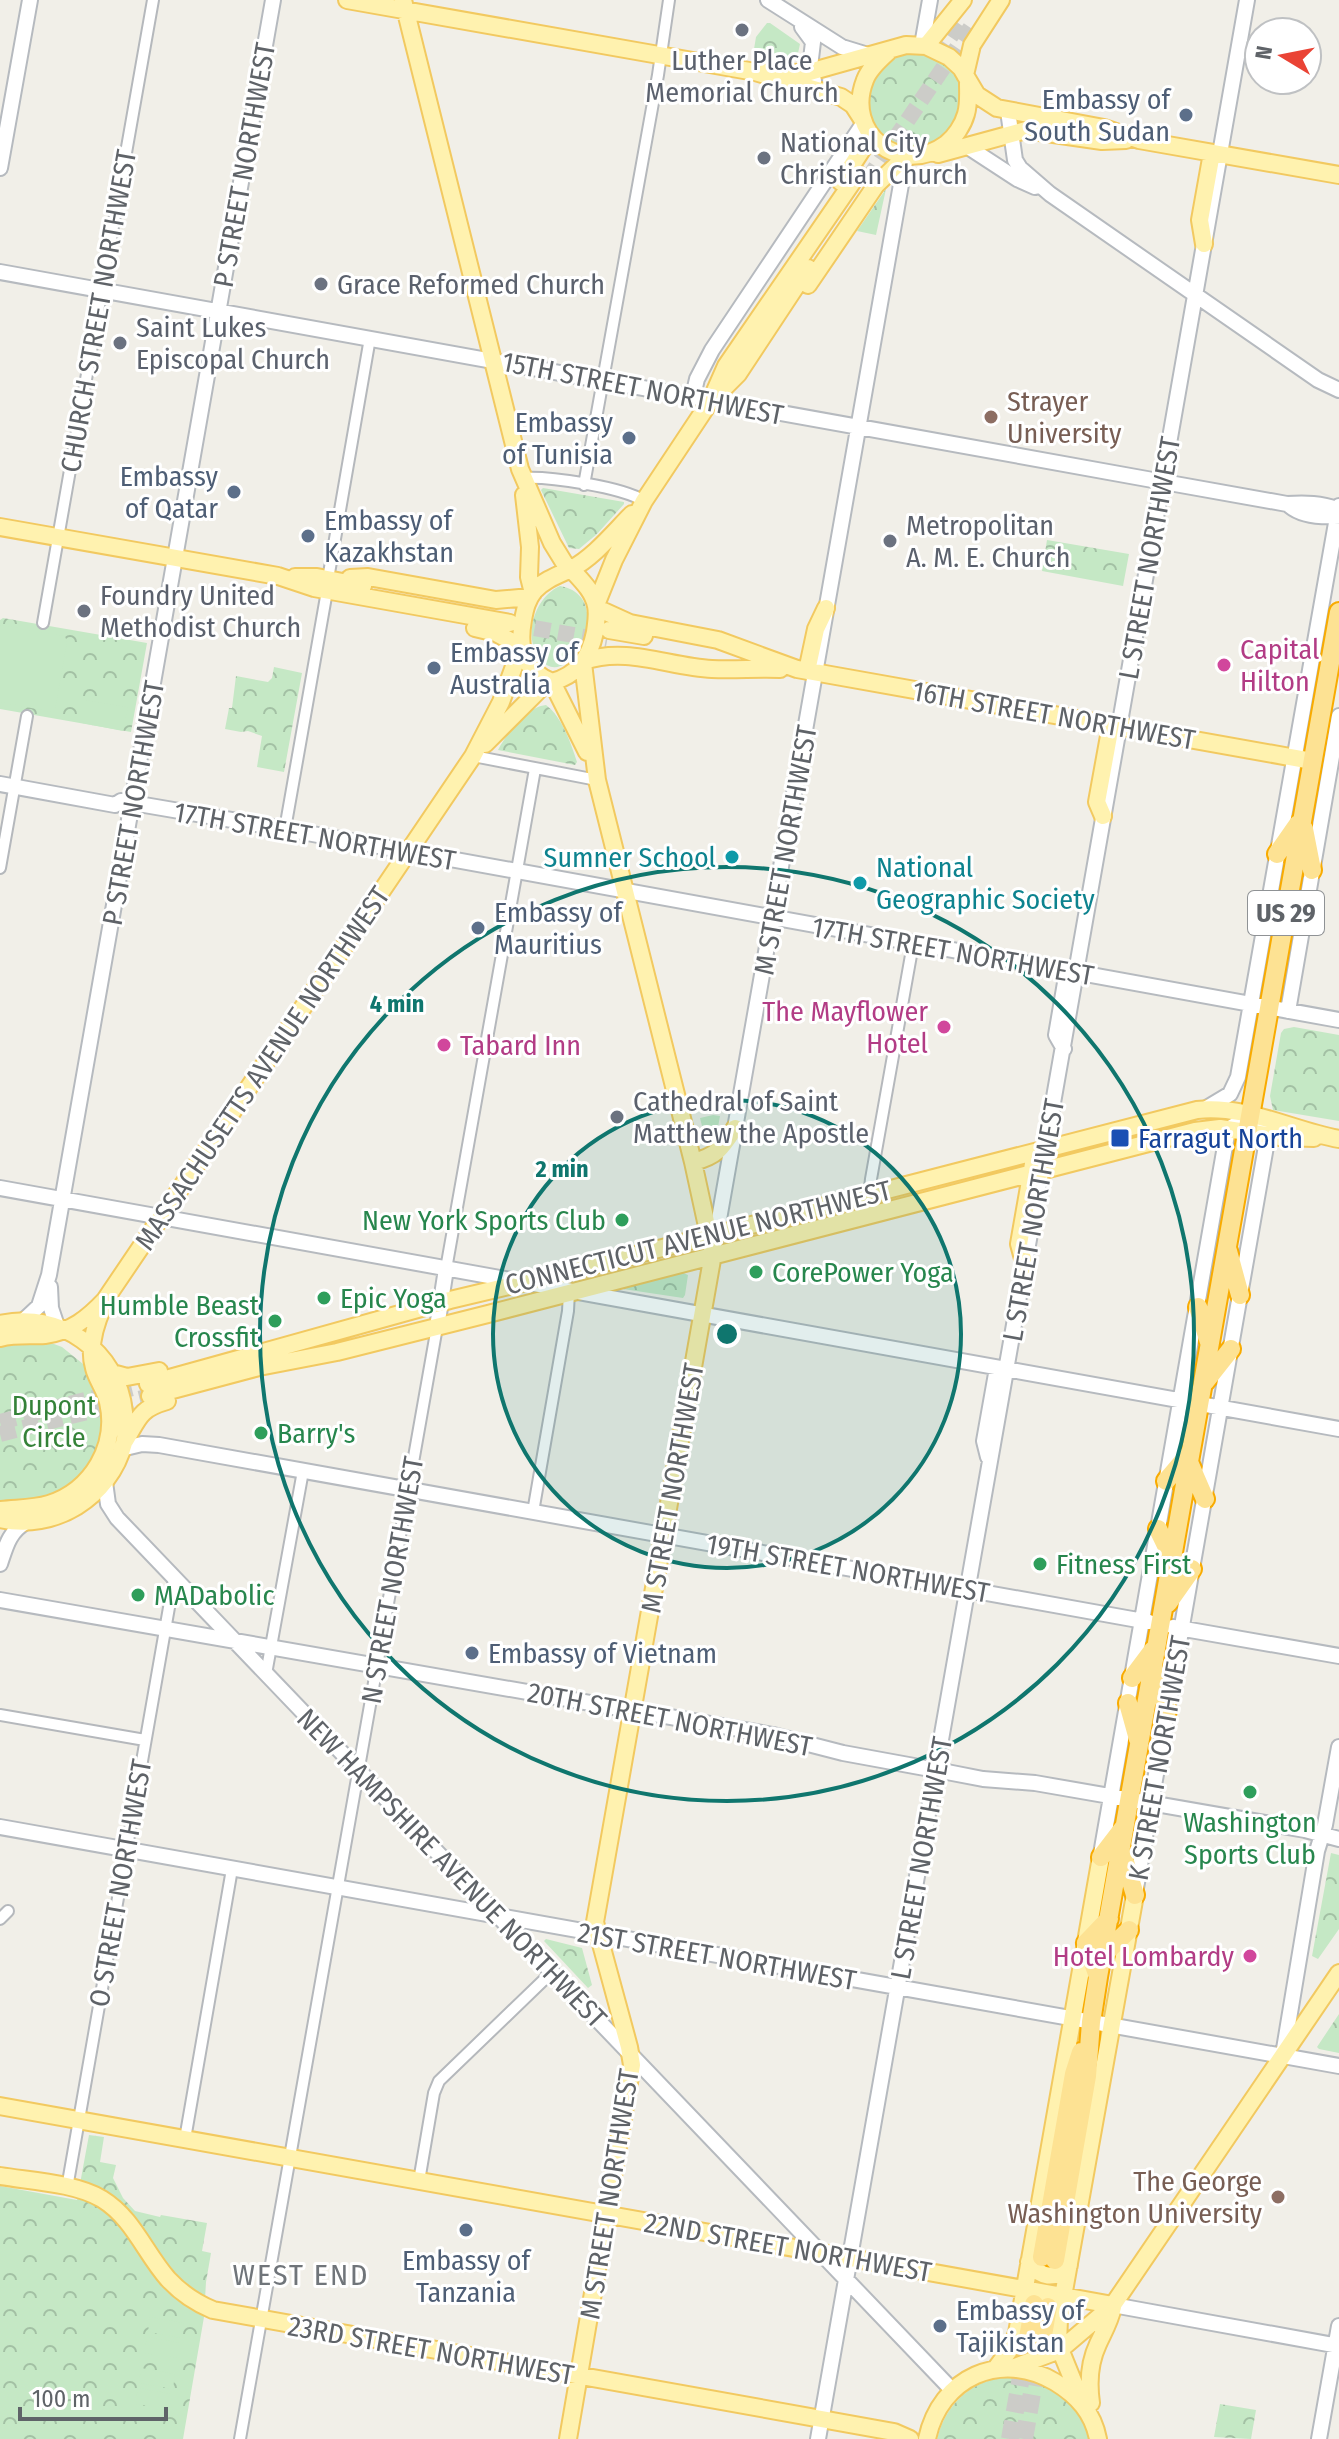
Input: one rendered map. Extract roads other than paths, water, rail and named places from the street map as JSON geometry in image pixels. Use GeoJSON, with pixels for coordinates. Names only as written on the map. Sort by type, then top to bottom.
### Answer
{"type":"FeatureCollection","features":[{"type":"Feature","properties":{"kind":"highway","name":"K STREET NORTHWEST"},"geometry":{"type":"LineString","coordinates":[[1049,2261],[1087,2076],[1082,2021],[1098,1977],[1126,1825],[1121,1798],[1140,1745],[1157,1644],[1156,1618],[1173,1560],[1190,1457],[1190,1403],[1204,1384],[1302,818],[1303,760],[1339,612]]}},
{"type":"Feature","properties":{"kind":"highway"},"geometry":{"type":"LineString","coordinates":[[1277,854],[1302,818]]}},
{"type":"Feature","properties":{"kind":"highway"},"geometry":{"type":"LineString","coordinates":[[1302,818],[1312,870]]}},
{"type":"Feature","properties":{"kind":"highway"},"geometry":{"type":"LineString","coordinates":[[1227,1247],[1240,1295]]}},
{"type":"Feature","properties":{"kind":"highway"},"geometry":{"type":"LineString","coordinates":[[1198,1307],[1210,1346]]}},
{"type":"Feature","properties":{"kind":"highway"},"geometry":{"type":"LineString","coordinates":[[1204,1384],[1231,1349]]}},
{"type":"Feature","properties":{"kind":"highway"},"geometry":{"type":"LineString","coordinates":[[1166,1481],[1190,1457],[1205,1499]]}},
{"type":"Feature","properties":{"kind":"highway"},"geometry":{"type":"LineString","coordinates":[[1158,1529],[1173,1560]]}},
{"type":"Feature","properties":{"kind":"highway"},"geometry":{"type":"LineString","coordinates":[[1156,1618],[1192,1569]]}},
{"type":"Feature","properties":{"kind":"highway"},"geometry":{"type":"LineString","coordinates":[[1132,1678],[1157,1644]]}},
{"type":"Feature","properties":{"kind":"highway"},"geometry":{"type":"LineString","coordinates":[[1153,1666],[1167,1711]]}},
{"type":"Feature","properties":{"kind":"highway"},"geometry":{"type":"LineString","coordinates":[[1128,1703],[1140,1745]]}},
{"type":"Feature","properties":{"kind":"highway"},"geometry":{"type":"LineString","coordinates":[[1101,1857],[1126,1825]]}},
{"type":"Feature","properties":{"kind":"highway"},"geometry":{"type":"LineString","coordinates":[[1121,1850],[1135,1895]]}},
{"type":"Feature","properties":{"kind":"highway"},"geometry":{"type":"LineString","coordinates":[[1098,1977],[1086,1943],[1109,1919]]}},
{"type":"Feature","properties":{"kind":"highway"},"geometry":{"type":"LineString","coordinates":[[1102,1956],[1129,1930]]}},
{"type":"Feature","properties":{"kind":"highway","name":"K STREET NORTHWEST"},"geometry":{"type":"LineString","coordinates":[[1035,2340],[1042,2299]]}},
{"type":"Feature","properties":{"kind":"main road"},"geometry":{"type":"LineString","coordinates":[[0,168],[30,0]]}},
{"type":"Feature","properties":{"kind":"main road","name":"P STREET NORTHWEST"},"geometry":{"type":"LineString","coordinates":[[23,1321],[39,1306],[49,1275],[273,0]]}},
{"type":"Feature","properties":{"kind":"main road"},"geometry":{"type":"LineString","coordinates":[[347,0],[404,5],[755,72],[811,72],[906,45],[924,46],[949,57],[984,102],[1008,111],[1104,128],[1139,140],[1339,175]]}},
{"type":"Feature","properties":{"kind":"main road"},"geometry":{"type":"LineString","coordinates":[[768,0],[842,47],[868,55]]}},
{"type":"Feature","properties":{"kind":"main road"},"geometry":{"type":"LineString","coordinates":[[924,46],[930,0]]}},
{"type":"Feature","properties":{"kind":"main road"},"geometry":{"type":"LineString","coordinates":[[924,46],[963,0]]}},
{"type":"Feature","properties":{"kind":"main road"},"geometry":{"type":"LineString","coordinates":[[975,0],[966,24],[989,0]]}},
{"type":"Feature","properties":{"kind":"main road"},"geometry":{"type":"LineString","coordinates":[[928,155],[950,141],[961,126],[967,109],[967,58],[1001,0]]}},
{"type":"Feature","properties":{"kind":"main road"},"geometry":{"type":"LineString","coordinates":[[1204,244],[1200,220],[1247,0]]}},
{"type":"Feature","properties":{"kind":"main road"},"geometry":{"type":"LineString","coordinates":[[404,5],[522,478],[532,595]]}},
{"type":"Feature","properties":{"kind":"main road"},"geometry":{"type":"LineString","coordinates":[[787,13],[812,38],[811,72],[820,91]]}},
{"type":"Feature","properties":{"kind":"main road"},"geometry":{"type":"LineString","coordinates":[[596,606],[614,560],[644,501],[711,400],[738,374],[760,329],[784,267],[865,126],[861,96],[866,78],[891,50]]}},
{"type":"Feature","properties":{"kind":"main road"},"geometry":{"type":"LineString","coordinates":[[755,72],[849,101],[885,149],[906,156],[968,147],[1012,132],[1032,129],[1102,141],[1139,140]]}},
{"type":"Feature","properties":{"kind":"main road"},"geometry":{"type":"LineString","coordinates":[[1008,111],[1017,164],[1050,194],[1318,380],[1339,390]]}},
{"type":"Feature","properties":{"kind":"main road"},"geometry":{"type":"LineString","coordinates":[[693,396],[706,360],[865,126]]}},
{"type":"Feature","properties":{"kind":"main road"},"geometry":{"type":"LineString","coordinates":[[968,147],[1017,179],[1050,194]]}},
{"type":"Feature","properties":{"kind":"main road"},"geometry":{"type":"LineString","coordinates":[[760,329],[812,280],[876,185],[906,156]]}},
{"type":"Feature","properties":{"kind":"main road"},"geometry":{"type":"LineString","coordinates":[[806,671],[816,629],[826,608],[864,356],[875,336],[906,156]]}},
{"type":"Feature","properties":{"kind":"main road"},"geometry":{"type":"LineString","coordinates":[[760,329],[862,177]]}},
{"type":"Feature","properties":{"kind":"main road","name":"L STREET NORTHWEST"},"geometry":{"type":"LineString","coordinates":[[1115,726],[1143,587],[1158,481],[1180,381],[1191,292],[1204,244]]}},
{"type":"Feature","properties":{"kind":"main road","name":"15TH STREET NORTHWEST"},"geometry":{"type":"LineString","coordinates":[[0,272],[1287,504],[1306,503],[1338,512]]}},
{"type":"Feature","properties":{"kind":"main road"},"geometry":{"type":"LineString","coordinates":[[522,478],[552,543],[588,588],[596,606],[593,643],[584,662],[562,679],[550,682]]}},
{"type":"Feature","properties":{"kind":"main road"},"geometry":{"type":"LineString","coordinates":[[520,648],[526,605],[532,595],[543,583],[570,569],[602,544],[644,501]]}},
{"type":"Feature","properties":{"kind":"main road","name":"K STREET NORTHWEST"},"geometry":{"type":"LineString","coordinates":[[1269,1008],[1277,854],[1303,760],[1338,512]]}},
{"type":"Feature","properties":{"kind":"main road"},"geometry":{"type":"LineString","coordinates":[[0,527],[511,618]]}},
{"type":"Feature","properties":{"kind":"main road"},"geometry":{"type":"LineString","coordinates":[[327,585],[368,577],[496,600],[532,595]]}},
{"type":"Feature","properties":{"kind":"main road"},"geometry":{"type":"LineString","coordinates":[[327,585],[363,607],[491,631],[520,648],[530,665],[550,682],[584,743],[597,780]]}},
{"type":"Feature","properties":{"kind":"main road","name":"16TH STREET NORTHWEST"},"geometry":{"type":"LineString","coordinates":[[596,606],[636,625],[718,640],[763,663]]}},
{"type":"Feature","properties":{"kind":"main road","name":"16TH STREET NORTHWEST"},"geometry":{"type":"LineString","coordinates":[[608,635],[1335,765]]}},
{"type":"Feature","properties":{"kind":"main road","name":"MASSACHUSETTS AVENUE NORTHWEST"},"geometry":{"type":"LineString","coordinates":[[62,1328],[83,1322],[105,1300],[473,756],[501,702],[520,648]]}},
{"type":"Feature","properties":{"kind":"main road","name":"16TH STREET NORTHWEST"},"geometry":{"type":"LineString","coordinates":[[584,662],[597,656],[617,655],[711,669],[763,663]]}},
{"type":"Feature","properties":{"kind":"main road"},"geometry":{"type":"LineString","coordinates":[[584,662],[597,780]]}},
{"type":"Feature","properties":{"kind":"main road","name":"M STREET NORTHWEST"},"geometry":{"type":"LineString","coordinates":[[568,2439],[630,2081],[631,2054],[597,1934],[596,1912],[713,1254],[713,1234],[735,1128],[768,918],[789,826],[806,671]]}},
{"type":"Feature","properties":{"kind":"main road","name":"MASSACHUSETTS AVENUE NORTHWEST"},"geometry":{"type":"LineString","coordinates":[[473,756],[550,682]]}},
{"type":"Feature","properties":{"kind":"main road","name":"K STREET NORTHWEST"},"geometry":{"type":"LineString","coordinates":[[1205,1109],[1230,1094],[1269,1008],[1312,870],[1335,765],[1339,716]]}},
{"type":"Feature","properties":{"kind":"main road"},"geometry":{"type":"LineString","coordinates":[[1103,816],[1097,802],[1115,726]]}},
{"type":"Feature","properties":{"kind":"main road","name":"M STREET NORTHWEST"},"geometry":{"type":"LineString","coordinates":[[597,780],[713,1234]]}},
{"type":"Feature","properties":{"kind":"main road","name":"17TH STREET NORTHWEST"},"geometry":{"type":"LineString","coordinates":[[7,786],[115,805],[121,801],[285,829],[1339,1020]]}},
{"type":"Feature","properties":{"kind":"main road","name":"L STREET NORTHWEST"},"geometry":{"type":"LineString","coordinates":[[1041,1150],[1064,1050],[1072,972],[1103,816]]}},
{"type":"Feature","properties":{"kind":"main road","name":"CONNECTICUT AVENUE NORTHWEST"},"geometry":{"type":"LineString","coordinates":[[1205,1109],[1249,1124],[1195,1131],[337,1352],[149,1390],[347,1327],[1205,1109]]}},
{"type":"Feature","properties":{"kind":"main road"},"geometry":{"type":"LineString","coordinates":[[1249,1124],[1279,1121],[1335,1138]]}},
{"type":"Feature","properties":{"kind":"main road"},"geometry":{"type":"LineString","coordinates":[[1249,1124],[1268,1135],[1335,1138]]}},
{"type":"Feature","properties":{"kind":"main road"},"geometry":{"type":"LineString","coordinates":[[693,1162],[717,1152],[735,1128]]}},
{"type":"Feature","properties":{"kind":"main road","name":"K STREET NORTHWEST"},"geometry":{"type":"LineString","coordinates":[[996,2368],[1042,2299],[1082,2021],[1086,1943],[1101,1857],[1121,1798],[1132,1678],[1156,1618],[1158,1529],[1166,1481],[1190,1403],[1198,1307],[1228,1129]]}},
{"type":"Feature","properties":{"kind":"main road","name":"K STREET NORTHWEST"},"geometry":{"type":"LineString","coordinates":[[1082,2403],[1060,2350],[1058,2328],[1042,2299],[1049,2261],[1112,2026],[1268,1135]]}},
{"type":"Feature","properties":{"kind":"main road"},"geometry":{"type":"LineString","coordinates":[[1025,1266],[1019,1244],[1041,1150]]}},
{"type":"Feature","properties":{"kind":"main road"},"geometry":{"type":"LineString","coordinates":[[0,1188],[1339,1429]]}},
{"type":"Feature","properties":{"kind":"main road","name":"L STREET NORTHWEST"},"geometry":{"type":"LineString","coordinates":[[818,2439],[990,1465],[1002,1369],[1025,1266]]}},
{"type":"Feature","properties":{"kind":"main road","name":"N STREET NORTHWEST"},"geometry":{"type":"LineString","coordinates":[[437,1327],[446,1269]]}},
{"type":"Feature","properties":{"kind":"main road","name":"P STREET NORTHWEST"},"geometry":{"type":"LineString","coordinates":[[49,1275],[51,1308],[62,1328]]}},
{"type":"Feature","properties":{"kind":"main road","name":"MASSACHUSETTS AVENUE NORTHWEST"},"geometry":{"type":"LineString","coordinates":[[93,1348],[97,1321],[105,1300]]}},
{"type":"Feature","properties":{"kind":"main road"},"geometry":{"type":"LineString","coordinates":[[0,1324],[23,1321],[62,1328],[93,1348],[112,1373],[123,1404],[123,1446]]}},
{"type":"Feature","properties":{"kind":"main road"},"geometry":{"type":"LineString","coordinates":[[112,1373],[140,1376],[305,1333],[347,1327]]}},
{"type":"Feature","properties":{"kind":"main road"},"geometry":{"type":"LineString","coordinates":[[0,1338],[43,1335],[62,1328]]}},
{"type":"Feature","properties":{"kind":"main road"},"geometry":{"type":"LineString","coordinates":[[0,1510],[38,1507],[60,1500],[84,1484],[101,1461],[108,1443],[110,1420],[105,1393],[94,1370],[93,1348]]}},
{"type":"Feature","properties":{"kind":"main road"},"geometry":{"type":"LineString","coordinates":[[0,1519],[26,1522],[51,1518],[81,1505],[105,1482],[140,1415],[149,1406],[300,1367],[337,1352]]}},
{"type":"Feature","properties":{"kind":"main road","name":"19TH STREET NORTHWEST"},"geometry":{"type":"LineString","coordinates":[[123,1446],[151,1444],[968,1590],[1156,1618],[1182,1628],[1339,1656]]}},
{"type":"Feature","properties":{"kind":"main road","name":"NEW HAMPSHIRE AVENUE NORTHWEST"},"geometry":{"type":"LineString","coordinates":[[105,1482],[108,1504],[117,1518],[174,1579],[846,2280],[958,2387]]}},
{"type":"Feature","properties":{"kind":"main road","name":"NEW HAMPSHIRE AVENUE NORTHWEST"},"geometry":{"type":"LineString","coordinates":[[81,1505],[103,1509],[117,1518]]}},
{"type":"Feature","properties":{"kind":"main road"},"geometry":{"type":"LineString","coordinates":[[0,1564],[11,1534],[26,1522]]}},
{"type":"Feature","properties":{"kind":"main road","name":"20TH STREET NORTHWEST"},"geometry":{"type":"LineString","coordinates":[[0,1600],[773,1735],[843,1753],[983,1779],[1035,1783],[1339,1839]]}},
{"type":"Feature","properties":{"kind":"main road"},"geometry":{"type":"LineString","coordinates":[[1283,2056],[1300,1947],[1339,1747]]}},
{"type":"Feature","properties":{"kind":"main road","name":"21ST STREET NORTHWEST"},"geometry":{"type":"LineString","coordinates":[[0,1827],[1339,2066]]}},
{"type":"Feature","properties":{"kind":"main road"},"geometry":{"type":"LineString","coordinates":[[1015,2367],[1060,2350],[1113,2305],[1339,1973]]}},
{"type":"Feature","properties":{"kind":"main road","name":"22ND STREET NORTHWEST"},"geometry":{"type":"LineString","coordinates":[[0,2106],[850,2258],[1042,2299],[1113,2305],[1337,2346]]}},
{"type":"Feature","properties":{"kind":"main road","name":"23RD STREET NORTHWEST"},"geometry":{"type":"LineString","coordinates":[[0,2176],[99,2197],[122,2215],[168,2279],[193,2301],[213,2310],[894,2432],[910,2439]]}},
{"type":"Feature","properties":{"kind":"main road"},"geometry":{"type":"LineString","coordinates":[[1098,2439],[1088,2386],[1090,2367],[1110,2320],[1113,2305]]}},
{"type":"Feature","properties":{"kind":"main road"},"geometry":{"type":"LineString","coordinates":[[1319,2439],[1339,2326]]}},
{"type":"Feature","properties":{"kind":"main road"},"geometry":{"type":"LineString","coordinates":[[927,2439],[937,2411],[958,2387],[996,2368],[1030,2370],[1050,2379],[1082,2403],[1092,2418]]}},
{"type":"Feature","properties":{"kind":"street","name":"CHURCH STREET NORTHWEST"},"geometry":{"type":"LineString","coordinates":[[43,623],[153,0]]}},
{"type":"Feature","properties":{"kind":"street"},"geometry":{"type":"LineString","coordinates":[[584,485],[669,0]]}},
{"type":"Feature","properties":{"kind":"street"},"geometry":{"type":"LineString","coordinates":[[285,829],[370,338]]}},
{"type":"Feature","properties":{"kind":"street"},"geometry":{"type":"LineString","coordinates":[[522,478],[537,477],[584,485],[631,494],[644,501]]}},
{"type":"Feature","properties":{"kind":"street"},"geometry":{"type":"LineString","coordinates":[[0,868],[7,786],[27,716]]}},
{"type":"Feature","properties":{"kind":"street"},"geometry":{"type":"LineString","coordinates":[[473,756],[597,780]]}},
{"type":"Feature","properties":{"kind":"street","name":"N STREET NORTHWEST"},"geometry":{"type":"LineString","coordinates":[[446,1269],[535,769]]}},
{"type":"Feature","properties":{"kind":"street"},"geometry":{"type":"LineString","coordinates":[[867,1215],[913,944]]}},
{"type":"Feature","properties":{"kind":"street"},"geometry":{"type":"LineString","coordinates":[[533,1512],[569,1292]]}},
{"type":"Feature","properties":{"kind":"street","name":"N STREET NORTHWEST"},"geometry":{"type":"LineString","coordinates":[[240,2439],[437,1327]]}},
{"type":"Feature","properties":{"kind":"street"},"geometry":{"type":"LineString","coordinates":[[266,1674],[303,1471]]}},
{"type":"Feature","properties":{"kind":"street","name":"O STREET NORTHWEST"},"geometry":{"type":"LineString","coordinates":[[67,2188],[174,1579]]}},
{"type":"Feature","properties":{"kind":"street"},"geometry":{"type":"LineString","coordinates":[[0,1715],[145,1740]]}},
{"type":"Feature","properties":{"kind":"street"},"geometry":{"type":"LineString","coordinates":[[185,2139],[232,1869]]}},
{"type":"Feature","properties":{"kind":"street"},"geometry":{"type":"LineString","coordinates":[[419,2181],[434,2093],[439,2081],[551,1973]]}},
{"type":"Feature","properties":{"kind":"tunnel"},"geometry":{"type":"LineString","coordinates":[[937,57],[961,21]]}},
{"type":"Feature","properties":{"kind":"tunnel"},"geometry":{"type":"LineString","coordinates":[[867,180],[971,27]]}},
{"type":"Feature","properties":{"kind":"tunnel"},"geometry":{"type":"LineString","coordinates":[[511,624],[607,641]]}},
{"type":"Feature","properties":{"kind":"tunnel"},"geometry":{"type":"LineString","coordinates":[[0,1422],[148,1384]]}},
{"type":"Feature","properties":{"kind":"tunnel"},"geometry":{"type":"LineString","coordinates":[[0,1434],[150,1396]]}},
{"type":"Feature","properties":{"kind":"tunnel"},"geometry":{"type":"LineString","coordinates":[[1010,2439],[1028,2338]]}},
{"type":"Feature","properties":{"kind":"tunnel"},"geometry":{"type":"LineString","coordinates":[[1024,2439],[1038,2359]]}},
{"type":"Feature","properties":{"kind":"place","name":"Luther Place Memorial Church"},"geometry":{"type":"Point","coordinates":[742,30]}},
{"type":"Feature","properties":{"kind":"place","name":"Embassy of South Sudan"},"geometry":{"type":"Point","coordinates":[1186,115]}},
{"type":"Feature","properties":{"kind":"place","name":"National City Christian Church"},"geometry":{"type":"Point","coordinates":[764,158]}},
{"type":"Feature","properties":{"kind":"place","name":"Grace Reformed Church"},"geometry":{"type":"Point","coordinates":[321,284]}},
{"type":"Feature","properties":{"kind":"place","name":"Saint Lukes Episcopal Church"},"geometry":{"type":"Point","coordinates":[120,343]}},
{"type":"Feature","properties":{"kind":"place","name":"Strayer University"},"geometry":{"type":"Point","coordinates":[991,417]}},
{"type":"Feature","properties":{"kind":"place","name":"Embassy of Tunisia"},"geometry":{"type":"Point","coordinates":[629,438]}},
{"type":"Feature","properties":{"kind":"place","name":"Embassy of Qatar"},"geometry":{"type":"Point","coordinates":[234,492]}},
{"type":"Feature","properties":{"kind":"place","name":"Embassy of Kazakhstan"},"geometry":{"type":"Point","coordinates":[308,536]}},
{"type":"Feature","properties":{"kind":"place","name":"Metropolitan A. M. E. Church"},"geometry":{"type":"Point","coordinates":[890,541]}},
{"type":"Feature","properties":{"kind":"place","name":"Foundry United Methodist Church"},"geometry":{"type":"Point","coordinates":[84,611]}},
{"type":"Feature","properties":{"kind":"place","name":"Capital Hilton"},"geometry":{"type":"Point","coordinates":[1224,665]}},
{"type":"Feature","properties":{"kind":"place","name":"Embassy of Australia"},"geometry":{"type":"Point","coordinates":[434,668]}},
{"type":"Feature","properties":{"kind":"place","name":"Sumner School"},"geometry":{"type":"Point","coordinates":[732,857]}},
{"type":"Feature","properties":{"kind":"place","name":"National Geographic Society"},"geometry":{"type":"Point","coordinates":[860,883]}},
{"type":"Feature","properties":{"kind":"place","name":"Embassy of Mauritius"},"geometry":{"type":"Point","coordinates":[478,928]}},
{"type":"Feature","properties":{"kind":"place","name":"The Mayflower Hotel"},"geometry":{"type":"Point","coordinates":[944,1027]}},
{"type":"Feature","properties":{"kind":"place","name":"Tabard Inn"},"geometry":{"type":"Point","coordinates":[444,1045]}},
{"type":"Feature","properties":{"kind":"place","name":"Cathedral of Saint Matthew the Apostle"},"geometry":{"type":"Point","coordinates":[617,1117]}},
{"type":"Feature","properties":{"kind":"place","name":"Farragut North"},"geometry":{"type":"Point","coordinates":[1120,1138]}},
{"type":"Feature","properties":{"kind":"place","name":"New York Sports Club"},"geometry":{"type":"Point","coordinates":[622,1220]}},
{"type":"Feature","properties":{"kind":"place","name":"CorePower Yoga"},"geometry":{"type":"Point","coordinates":[756,1272]}},
{"type":"Feature","properties":{"kind":"place","name":"Epic Yoga"},"geometry":{"type":"Point","coordinates":[324,1298]}},
{"type":"Feature","properties":{"kind":"place","name":"Humble Beast Crossfit"},"geometry":{"type":"Point","coordinates":[275,1321]}},
{"type":"Feature","properties":{"kind":"place","name":"Barry's"},"geometry":{"type":"Point","coordinates":[261,1433]}},
{"type":"Feature","properties":{"kind":"place","name":"Fitness First"},"geometry":{"type":"Point","coordinates":[1040,1564]}},
{"type":"Feature","properties":{"kind":"place","name":"MADabolic"},"geometry":{"type":"Point","coordinates":[138,1595]}},
{"type":"Feature","properties":{"kind":"place","name":"Embassy of Vietnam"},"geometry":{"type":"Point","coordinates":[472,1653]}},
{"type":"Feature","properties":{"kind":"place","name":"Washington Sports Club"},"geometry":{"type":"Point","coordinates":[1250,1792]}},
{"type":"Feature","properties":{"kind":"place","name":"Hotel Lombardy"},"geometry":{"type":"Point","coordinates":[1250,1956]}},
{"type":"Feature","properties":{"kind":"place","name":"The George Washington University"},"geometry":{"type":"Point","coordinates":[1278,2197]}},
{"type":"Feature","properties":{"kind":"place","name":"Embassy of Tanzania"},"geometry":{"type":"Point","coordinates":[466,2230]}},
{"type":"Feature","properties":{"kind":"place","name":"Embassy of Tajikistan"},"geometry":{"type":"Point","coordinates":[940,2326]}},
{"type":"Feature","properties":{"kind":"district","name":"WEST END"},"geometry":{"type":"Point","coordinates":[301,2275]}},
{"type":"Feature","properties":{"kind":"park label","name":"Dupont Circle"},"geometry":{"type":"Point","coordinates":[54,1421]}}]}
